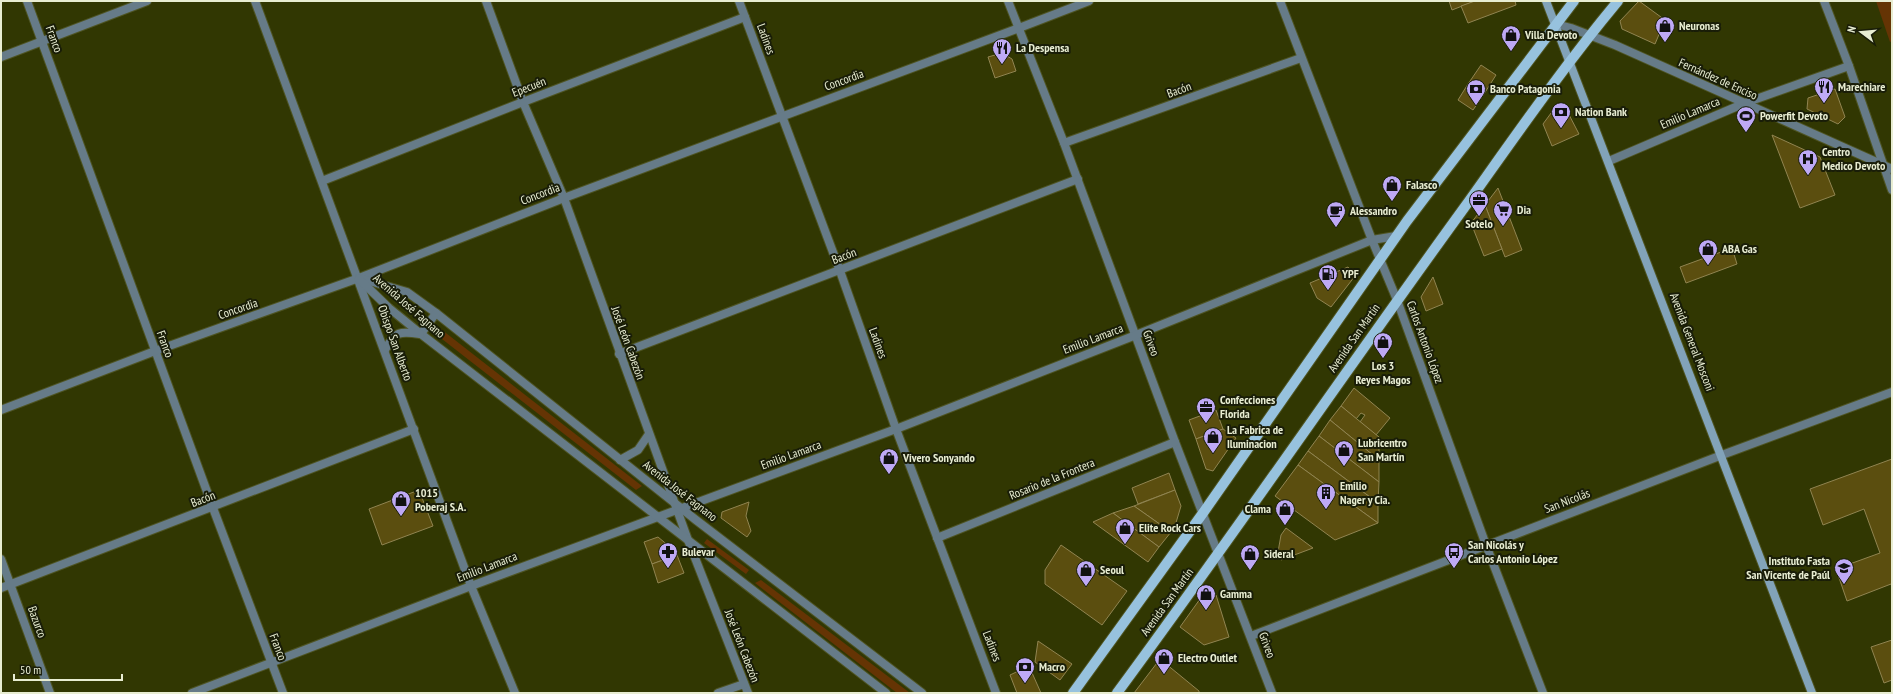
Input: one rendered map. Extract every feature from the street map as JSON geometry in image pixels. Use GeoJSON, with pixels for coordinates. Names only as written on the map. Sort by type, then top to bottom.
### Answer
{"type":"FeatureCollection","features":[{"type":"Feature","properties":{"kind":"main road","name":"Avenida General Mosconi"},"geometry":{"type":"LineString","coordinates":[[1546,1],[1571,62],[1812,693]]}},
{"type":"Feature","properties":{"kind":"main road","name":"Avenida San Martín"},"geometry":{"type":"LineString","coordinates":[[1073,693],[1203,513],[1396,236],[1574,1]]}},
{"type":"Feature","properties":{"kind":"main road","name":"Avenida San Martín"},"geometry":{"type":"LineString","coordinates":[[1117,693],[1397,300],[1571,62],[1618,1]]}},
{"type":"Feature","properties":{"kind":"street","name":"Franco"},"geometry":{"type":"LineString","coordinates":[[27,1],[213,508],[283,693]]}},
{"type":"Feature","properties":{"kind":"street"},"geometry":{"type":"LineString","coordinates":[[1,57],[148,1]]}},
{"type":"Feature","properties":{"kind":"street","name":"Obispo San Alberto"},"geometry":{"type":"LineString","coordinates":[[255,1],[359,278],[471,586],[515,693]]}},
{"type":"Feature","properties":{"kind":"street","name":"José León Cabezón"},"geometry":{"type":"LineString","coordinates":[[486,1],[523,102],[564,198],[619,354],[678,506],[688,540],[748,693]]}},
{"type":"Feature","properties":{"kind":"street","name":"Ladines"},"geometry":{"type":"LineString","coordinates":[[739,1],[840,271],[896,429],[996,693]]}},
{"type":"Feature","properties":{"kind":"street","name":"Griveo"},"geometry":{"type":"LineString","coordinates":[[1008,1],[1078,179],[1175,442],[1272,693]]}},
{"type":"Feature","properties":{"kind":"street","name":"Concordia"},"geometry":{"type":"LineString","coordinates":[[1,410],[155,351],[359,278],[564,198],[1088,1]]}},
{"type":"Feature","properties":{"kind":"street","name":"Carlos Antonio López"},"geometry":{"type":"LineString","coordinates":[[1280,1],[1372,240],[1397,300],[1486,545],[1543,693]]}},
{"type":"Feature","properties":{"kind":"street"},"geometry":{"type":"LineString","coordinates":[[1824,1],[1849,66],[1882,165],[1892,190]]}},
{"type":"Feature","properties":{"kind":"street","name":"Epecuén"},"geometry":{"type":"LineString","coordinates":[[322,182],[523,102],[745,17]]}},
{"type":"Feature","properties":{"kind":"street","name":"Fernández de Enciso"},"geometry":{"type":"LineString","coordinates":[[1556,24],[1591,36],[1892,169]]}},
{"type":"Feature","properties":{"kind":"street","name":"Bacón"},"geometry":{"type":"LineString","coordinates":[[1064,143],[1301,58]]}},
{"type":"Feature","properties":{"kind":"street","name":"Emilio Lamarca"},"geometry":{"type":"LineString","coordinates":[[1609,161],[1745,103],[1849,66]]}},
{"type":"Feature","properties":{"kind":"street","name":"Bacón"},"geometry":{"type":"LineString","coordinates":[[619,354],[1078,179]]}},
{"type":"Feature","properties":{"kind":"street","name":"Emilio Lamarca"},"geometry":{"type":"LineString","coordinates":[[192,693],[272,664],[471,586],[658,517],[678,506],[896,429],[1136,335],[1372,240],[1396,236]]}},
{"type":"Feature","properties":{"kind":"street","name":"Avenida José Fagnano"},"geometry":{"type":"LineString","coordinates":[[359,278],[407,292],[436,313],[678,506],[922,693]]}},
{"type":"Feature","properties":{"kind":"street","name":"Avenida José Fagnano"},"geometry":{"type":"LineString","coordinates":[[359,278],[389,308],[421,334],[886,693]]}},
{"type":"Feature","properties":{"kind":"street"},"geometry":{"type":"LineString","coordinates":[[384,350],[390,339],[396,334],[404,332],[421,334],[436,313]]}},
{"type":"Feature","properties":{"kind":"street","name":"San Nicolás"},"geometry":{"type":"LineString","coordinates":[[1251,636],[1722,455],[1892,392]]}},
{"type":"Feature","properties":{"kind":"street","name":"Bacón"},"geometry":{"type":"LineString","coordinates":[[1,588],[414,430]]}},
{"type":"Feature","properties":{"kind":"street"},"geometry":{"type":"LineString","coordinates":[[620,460],[638,450],[649,434]]}},
{"type":"Feature","properties":{"kind":"street","name":"Rosario de la Frontera"},"geometry":{"type":"LineString","coordinates":[[937,538],[1175,442]]}},
{"type":"Feature","properties":{"kind":"street","name":"Bazurco"},"geometry":{"type":"LineString","coordinates":[[1,559],[50,693]]}},
{"type":"Feature","properties":{"kind":"street"},"geometry":{"type":"LineString","coordinates":[[718,693],[744,684]]}},
{"type":"Feature","properties":{"kind":"shaded area"},"geometry":{"type":"Polygon","coordinates":[[[1876,1],[1892,1],[1892,41],[1890,42],[1876,1]]]}},
{"type":"Feature","properties":{"kind":"shaded area"},"geometry":{"type":"Polygon","coordinates":[[[437,326],[642,486],[636,490],[433,332],[437,326]]]}},
{"type":"Feature","properties":{"kind":"shaded area"},"geometry":{"type":"Polygon","coordinates":[[[707,539],[749,570],[746,574],[704,543],[707,539]]]}},
{"type":"Feature","properties":{"kind":"shaded area"},"geometry":{"type":"Polygon","coordinates":[[[761,580],[910,693],[897,693],[755,583],[761,580]]]}},
{"type":"Feature","properties":{"kind":"building"},"geometry":{"type":"Polygon","coordinates":[[[1449,1],[1475,1],[1452,10],[1449,1]]]}},
{"type":"Feature","properties":{"kind":"building"},"geometry":{"type":"Polygon","coordinates":[[[1475,1],[1515,1],[1516,5],[1468,23],[1461,6],[1475,1]]]}},
{"type":"Feature","properties":{"kind":"building"},"geometry":{"type":"Polygon","coordinates":[[[1639,1],[1665,20],[1655,44],[1622,29],[1620,21],[1639,1]]]}},
{"type":"Feature","properties":{"kind":"building","name":"La Despensa"},"geometry":{"type":"Polygon","coordinates":[[[1002,53],[1012,59],[1016,71],[995,78],[988,57],[1002,53]]]}},
{"type":"Feature","properties":{"kind":"building"},"geometry":{"type":"Polygon","coordinates":[[[1481,65],[1496,75],[1484,94],[1468,84],[1481,65]]]}},
{"type":"Feature","properties":{"kind":"building"},"geometry":{"type":"Polygon","coordinates":[[[1468,84],[1484,94],[1473,110],[1458,100],[1468,84]]]}},
{"type":"Feature","properties":{"kind":"building","name":"Marechiare"},"geometry":{"type":"Polygon","coordinates":[[[1835,89],[1845,117],[1838,124],[1807,109],[1808,98],[1835,89]]]}},
{"type":"Feature","properties":{"kind":"building","name":"Nation Bank"},"geometry":{"type":"Polygon","coordinates":[[[1557,105],[1565,107],[1579,134],[1552,146],[1543,124],[1557,105]]]}},
{"type":"Feature","properties":{"kind":"building","name":"Centro Medico Devoto"},"geometry":{"type":"Polygon","coordinates":[[[1772,135],[1820,157],[1835,195],[1800,208],[1772,135]]]}},
{"type":"Feature","properties":{"kind":"building","name":"Dia"},"geometry":{"type":"Polygon","coordinates":[[[1498,188],[1522,250],[1505,257],[1485,205],[1498,188]]]}},
{"type":"Feature","properties":{"kind":"building"},"geometry":{"type":"Polygon","coordinates":[[[1485,205],[1502,249],[1484,256],[1471,223],[1485,205]]]}},
{"type":"Feature","properties":{"kind":"building","name":"ABA Gas"},"geometry":{"type":"Polygon","coordinates":[[[1732,248],[1737,264],[1686,283],[1680,267],[1732,248]]]}},
{"type":"Feature","properties":{"kind":"building","name":"YPF"},"geometry":{"type":"Polygon","coordinates":[[[1348,267],[1355,276],[1331,307],[1317,298],[1310,283],[1348,267]]]}},
{"type":"Feature","properties":{"kind":"building"},"geometry":{"type":"Polygon","coordinates":[[[1433,277],[1443,304],[1426,311],[1421,297],[1433,277]]]}},
{"type":"Feature","properties":{"kind":"building"},"geometry":{"type":"Polygon","coordinates":[[[1354,388],[1390,418],[1376,435],[1360,422],[1365,415],[1361,413],[1356,419],[1341,406],[1354,388]]]}},
{"type":"Feature","properties":{"kind":"building"},"geometry":{"type":"Polygon","coordinates":[[[1341,406],[1379,437],[1379,460],[1330,420],[1341,406]]]}},
{"type":"Feature","properties":{"kind":"building","name":"Confecciones Florida"},"geometry":{"type":"Polygon","coordinates":[[[1216,410],[1223,429],[1196,439],[1189,420],[1216,410]]]}},
{"type":"Feature","properties":{"kind":"building"},"geometry":{"type":"Polygon","coordinates":[[[1330,420],[1379,460],[1379,482],[1319,436],[1330,420]]]}},
{"type":"Feature","properties":{"kind":"building","name":"La Fabrica de Iluminacion"},"geometry":{"type":"Polygon","coordinates":[[[1223,429],[1236,438],[1213,471],[1206,469],[1196,439],[1223,429]]]}},
{"type":"Feature","properties":{"kind":"building","name":"Lubricentro San Martín"},"geometry":{"type":"Polygon","coordinates":[[[1319,436],[1379,482],[1378,503],[1308,451],[1319,436]]]}},
{"type":"Feature","properties":{"kind":"building"},"geometry":{"type":"Polygon","coordinates":[[[1308,451],[1378,503],[1378,523],[1298,465],[1308,451]]]}},
{"type":"Feature","properties":{"kind":"building"},"geometry":{"type":"Polygon","coordinates":[[[1892,459],[1892,586],[1891,584],[1847,601],[1836,569],[1880,553],[1864,509],[1823,525],[1810,489],[1892,459]]]}},
{"type":"Feature","properties":{"kind":"building","name":"Emilio Nager y Cia."},"geometry":{"type":"Polygon","coordinates":[[[1298,465],[1378,523],[1335,540],[1275,496],[1298,465]]]}},
{"type":"Feature","properties":{"kind":"building"},"geometry":{"type":"Polygon","coordinates":[[[1169,473],[1175,490],[1138,504],[1132,488],[1169,473]]]}},
{"type":"Feature","properties":{"kind":"building","name":"1015 Poberaj S.A."},"geometry":{"type":"Polygon","coordinates":[[[419,490],[433,526],[382,545],[369,509],[419,490]]]}},
{"type":"Feature","properties":{"kind":"building"},"geometry":{"type":"Polygon","coordinates":[[[1175,490],[1181,506],[1175,526],[1171,532],[1134,506],[1175,490]]]}},
{"type":"Feature","properties":{"kind":"building"},"geometry":{"type":"Polygon","coordinates":[[[749,502],[746,516],[751,531],[747,537],[721,518],[722,512],[749,502]]]}},
{"type":"Feature","properties":{"kind":"building"},"geometry":{"type":"Polygon","coordinates":[[[1134,506],[1171,532],[1159,547],[1113,513],[1134,506]]]}},
{"type":"Feature","properties":{"kind":"building"},"geometry":{"type":"Polygon","coordinates":[[[1113,513],[1159,547],[1148,562],[1093,522],[1113,513]]]}},
{"type":"Feature","properties":{"kind":"building"},"geometry":{"type":"Polygon","coordinates":[[[1286,528],[1313,548],[1281,560],[1278,552],[1281,535],[1286,528]]]}},
{"type":"Feature","properties":{"kind":"building"},"geometry":{"type":"Polygon","coordinates":[[[658,537],[676,552],[677,555],[652,564],[644,542],[658,537]]]}},
{"type":"Feature","properties":{"kind":"building","name":"Seoul"},"geometry":{"type":"Polygon","coordinates":[[[1061,545],[1127,591],[1102,625],[1045,584],[1045,570],[1061,545]]]}},
{"type":"Feature","properties":{"kind":"building","name":"Bulevar"},"geometry":{"type":"Polygon","coordinates":[[[677,555],[684,573],[658,583],[652,564],[677,555]]]}},
{"type":"Feature","properties":{"kind":"building","name":"Gamma"},"geometry":{"type":"Polygon","coordinates":[[[1205,592],[1216,595],[1229,637],[1204,645],[1180,627],[1205,592]]]}},
{"type":"Feature","properties":{"kind":"building"},"geometry":{"type":"Polygon","coordinates":[[[1892,640],[1892,680],[1884,683],[1871,647],[1892,640]]]}},
{"type":"Feature","properties":{"kind":"building"},"geometry":{"type":"Polygon","coordinates":[[[1038,641],[1072,664],[1060,680],[1035,662],[1038,641]]]}},
{"type":"Feature","properties":{"kind":"building","name":"Electro Outlet"},"geometry":{"type":"Polygon","coordinates":[[[1160,659],[1199,691],[1199,693],[1134,693],[1160,659]]]}},
{"type":"Feature","properties":{"kind":"building","name":"Macro"},"geometry":{"type":"Polygon","coordinates":[[[1029,666],[1041,693],[1017,693],[1010,675],[1029,666]]]}},
{"type":"Feature","properties":{"kind":"place","name":"Neuronas"},"geometry":{"type":"Point","coordinates":[1665,43]}},
{"type":"Feature","properties":{"kind":"place","name":"Villa Devoto"},"geometry":{"type":"Point","coordinates":[1511,52]}},
{"type":"Feature","properties":{"kind":"place","name":"La Despensa"},"geometry":{"type":"Point","coordinates":[1002,65]}},
{"type":"Feature","properties":{"kind":"place","name":"Marechiare"},"geometry":{"type":"Point","coordinates":[1824,104]}},
{"type":"Feature","properties":{"kind":"place","name":"Banco Patagonia"},"geometry":{"type":"Point","coordinates":[1476,106]}},
{"type":"Feature","properties":{"kind":"place","name":"Nation Bank"},"geometry":{"type":"Point","coordinates":[1561,129]}},
{"type":"Feature","properties":{"kind":"place","name":"Powerfit Devoto"},"geometry":{"type":"Point","coordinates":[1746,133]}},
{"type":"Feature","properties":{"kind":"place","name":"Centro Medico Devoto"},"geometry":{"type":"Point","coordinates":[1808,176]}},
{"type":"Feature","properties":{"kind":"place","name":"Falasco"},"geometry":{"type":"Point","coordinates":[1392,202]}},
{"type":"Feature","properties":{"kind":"place","name":"Sotelo"},"geometry":{"type":"Point","coordinates":[1479,217]}},
{"type":"Feature","properties":{"kind":"place","name":"Dia"},"geometry":{"type":"Point","coordinates":[1503,227]}},
{"type":"Feature","properties":{"kind":"place","name":"Alessandro"},"geometry":{"type":"Point","coordinates":[1336,228]}},
{"type":"Feature","properties":{"kind":"place","name":"ABA Gas"},"geometry":{"type":"Point","coordinates":[1708,266]}},
{"type":"Feature","properties":{"kind":"place","name":"YPF"},"geometry":{"type":"Point","coordinates":[1328,291]}},
{"type":"Feature","properties":{"kind":"place","name":"Los 3 Reyes Magos"},"geometry":{"type":"Point","coordinates":[1383,359]}},
{"type":"Feature","properties":{"kind":"place","name":"Confecciones Florida"},"geometry":{"type":"Point","coordinates":[1206,424]}},
{"type":"Feature","properties":{"kind":"place","name":"La Fabrica de Iluminacion"},"geometry":{"type":"Point","coordinates":[1213,454]}},
{"type":"Feature","properties":{"kind":"place","name":"Lubricentro San Martín"},"geometry":{"type":"Point","coordinates":[1344,467]}},
{"type":"Feature","properties":{"kind":"place","name":"Vivero Sonyando"},"geometry":{"type":"Point","coordinates":[889,475]}},
{"type":"Feature","properties":{"kind":"place","name":"Emilio Nager y Cia."},"geometry":{"type":"Point","coordinates":[1326,510]}},
{"type":"Feature","properties":{"kind":"place","name":"1015 Poberaj S.A."},"geometry":{"type":"Point","coordinates":[401,517]}},
{"type":"Feature","properties":{"kind":"place","name":"Clama"},"geometry":{"type":"Point","coordinates":[1285,526]}},
{"type":"Feature","properties":{"kind":"place","name":"Elite Rock Cars"},"geometry":{"type":"Point","coordinates":[1125,545]}},
{"type":"Feature","properties":{"kind":"place","name":"Bulevar"},"geometry":{"type":"Point","coordinates":[668,569]}},
{"type":"Feature","properties":{"kind":"place","name":"San Nicolás y Carlos Antonio López"},"geometry":{"type":"Point","coordinates":[1454,569]}},
{"type":"Feature","properties":{"kind":"place","name":"Sideral"},"geometry":{"type":"Point","coordinates":[1250,571]}},
{"type":"Feature","properties":{"kind":"place","name":"Instituto Fasta San Vicente de Paúl"},"geometry":{"type":"Point","coordinates":[1844,585]}},
{"type":"Feature","properties":{"kind":"place","name":"Seoul"},"geometry":{"type":"Point","coordinates":[1086,587]}},
{"type":"Feature","properties":{"kind":"place","name":"Gamma"},"geometry":{"type":"Point","coordinates":[1206,611]}},
{"type":"Feature","properties":{"kind":"place","name":"Electro Outlet"},"geometry":{"type":"Point","coordinates":[1164,675]}},
{"type":"Feature","properties":{"kind":"place","name":"Macro"},"geometry":{"type":"Point","coordinates":[1025,684]}}]}
